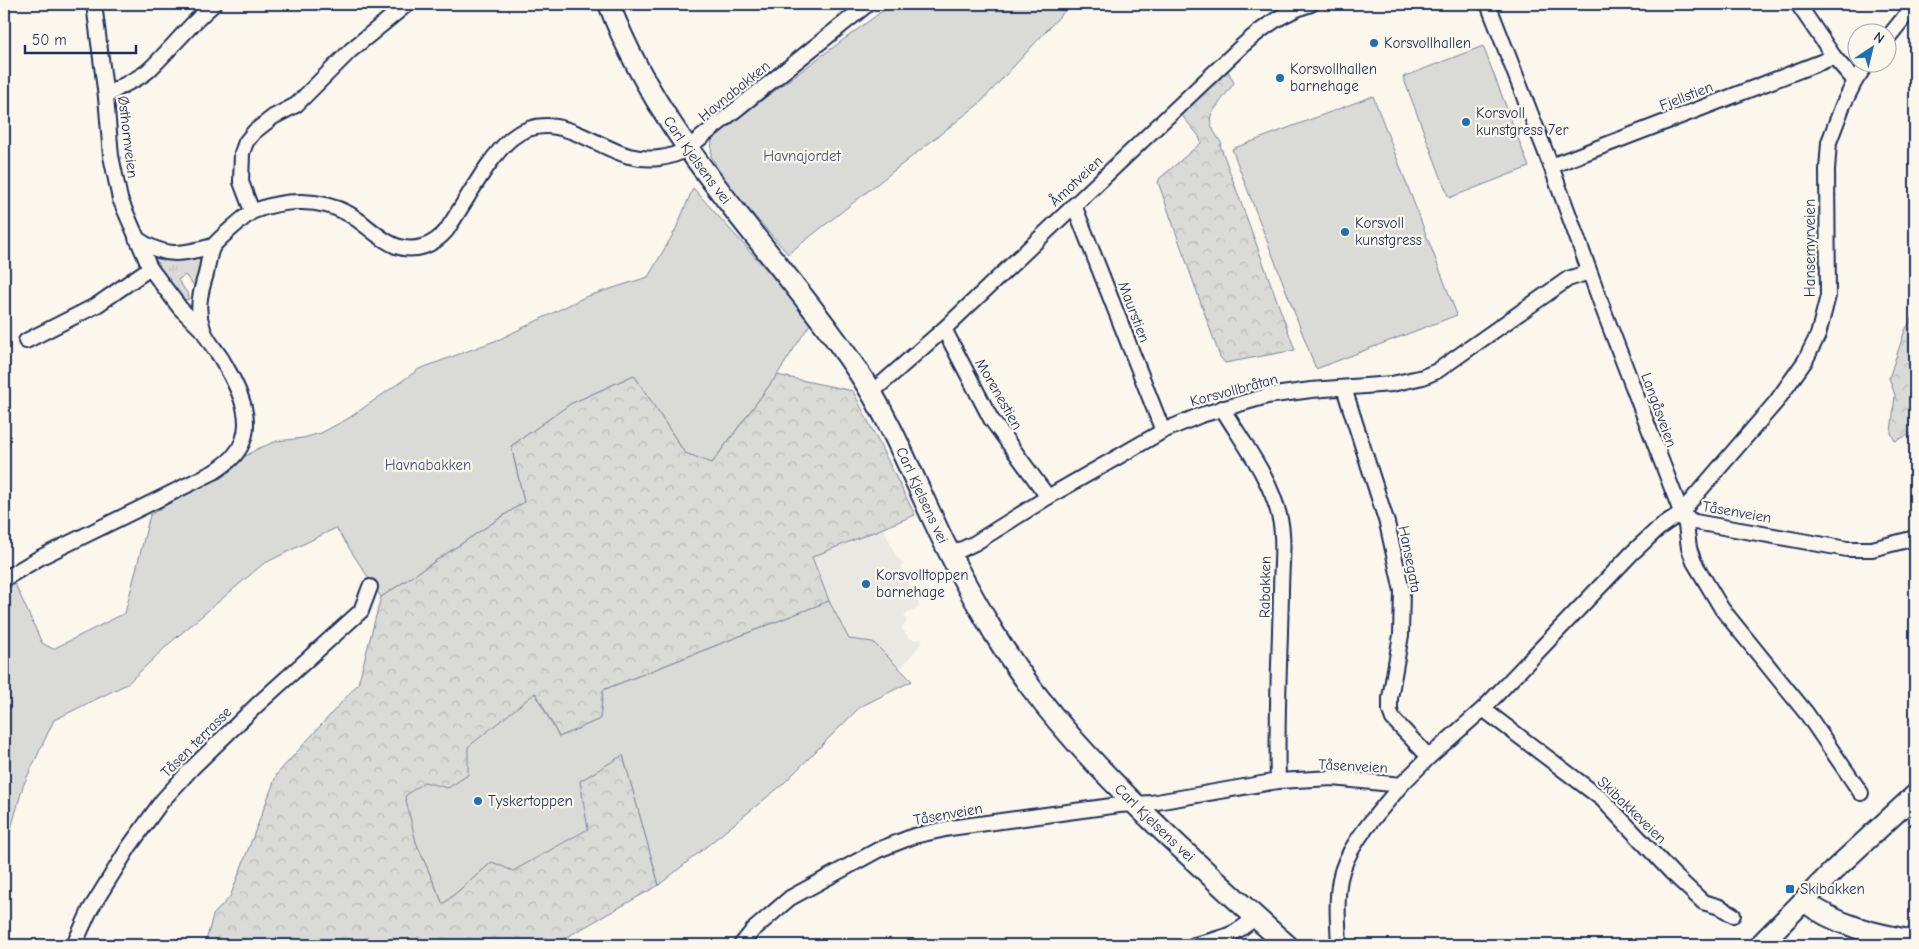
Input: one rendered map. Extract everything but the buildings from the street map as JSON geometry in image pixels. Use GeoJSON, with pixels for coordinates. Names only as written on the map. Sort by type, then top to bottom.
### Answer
{"type":"FeatureCollection","features":[{"type":"Feature","properties":{"kind":"main road","name":"Carl Kjelsens vei"},"geometry":{"type":"LineString","coordinates":[[609,4],[623,38],[646,82],[688,148],[720,193],[844,352],[871,394],[896,438],[950,555],[993,632],[1029,685],[1064,728],[1134,804],[1287,945]]}},
{"type":"Feature","properties":{"kind":"main road"},"geometry":{"type":"LineString","coordinates":[[1760,945],[1835,869],[1915,795]]}},
{"type":"Feature","properties":{"kind":"main road"},"geometry":{"type":"LineString","coordinates":[[1804,901],[1839,921],[1858,928],[1915,942]]}},
{"type":"Feature","properties":{"kind":"street","name":"Østhornveien"},"geometry":{"type":"LineString","coordinates":[[94,4],[112,156],[120,199],[150,268],[180,308],[203,331]]}},
{"type":"Feature","properties":{"kind":"street"},"geometry":{"type":"LineString","coordinates":[[106,96],[114,89],[147,71],[195,20],[214,4]]}},
{"type":"Feature","properties":{"kind":"street"},"geometry":{"type":"LineString","coordinates":[[252,211],[241,182],[242,153],[246,142],[254,132],[273,116],[296,105],[351,50],[407,4]]}},
{"type":"Feature","properties":{"kind":"street","name":"Havnabakken"},"geometry":{"type":"LineString","coordinates":[[136,237],[150,248],[168,253],[188,252],[212,246],[252,211],[289,202],[310,202],[330,205],[349,214],[395,246],[419,248],[434,242],[444,234],[502,147],[523,132],[538,127],[556,126],[572,130],[630,156],[648,158],[671,156],[688,148],[868,4]]}},
{"type":"Feature","properties":{"kind":"street","name":"Åmotveien"},"geometry":{"type":"LineString","coordinates":[[871,394],[944,329],[1243,44],[1285,8],[1311,4]]}},
{"type":"Feature","properties":{"kind":"street","name":"Langåsveien"},"geometry":{"type":"LineString","coordinates":[[1488,4],[1551,166],[1680,515],[1686,525],[1689,548],[1694,562],[1722,609],[1807,714],[1861,793]]}},
{"type":"Feature","properties":{"kind":"street"},"geometry":{"type":"LineString","coordinates":[[1798,4],[1834,58],[1855,81]]}},
{"type":"Feature","properties":{"kind":"street"},"geometry":{"type":"LineString","coordinates":[[1896,28],[1915,4]]}},
{"type":"Feature","properties":{"kind":"street","name":"Fjellstien"},"geometry":{"type":"LineString","coordinates":[[1551,166],[1834,58]]}},
{"type":"Feature","properties":{"kind":"street","name":"Hansemyrveien"},"geometry":{"type":"LineString","coordinates":[[1680,515],[1776,402],[1812,350],[1824,316],[1828,296],[1827,170],[1829,142],[1843,105],[1861,72]]}},
{"type":"Feature","properties":{"kind":"street","name":"Maurstien"},"geometry":{"type":"LineString","coordinates":[[1074,205],[1163,431]]}},
{"type":"Feature","properties":{"kind":"street"},"geometry":{"type":"LineString","coordinates":[[4,579],[41,557],[214,472],[232,458],[241,445],[246,430],[246,414],[242,396],[203,331],[199,312],[199,300],[212,246]]}},
{"type":"Feature","properties":{"kind":"street"},"geometry":{"type":"LineString","coordinates":[[26,341],[97,305],[150,268]]}},
{"type":"Feature","properties":{"kind":"street","name":"Korsvollbråtan"},"geometry":{"type":"LineString","coordinates":[[950,555],[975,543],[1048,497],[1163,431],[1187,420],[1222,408],[1286,392],[1392,384],[1423,378],[1437,371],[1568,279],[1589,272]]}},
{"type":"Feature","properties":{"kind":"street","name":"Morenestien"},"geometry":{"type":"LineString","coordinates":[[944,329],[991,419],[1048,497]]}},
{"type":"Feature","properties":{"kind":"street","name":"Hansegata"},"geometry":{"type":"LineString","coordinates":[[1344,388],[1386,523],[1402,591],[1401,635],[1390,698],[1390,711],[1393,719],[1429,757]]}},
{"type":"Feature","properties":{"kind":"street","name":"Rabakken"},"geometry":{"type":"LineString","coordinates":[[1222,408],[1268,483],[1280,519],[1282,541],[1276,723],[1278,781]]}},
{"type":"Feature","properties":{"kind":"street","name":"Tåsenveien"},"geometry":{"type":"LineString","coordinates":[[741,945],[753,930],[790,898],[878,850],[914,836],[950,828],[1151,803],[1278,781],[1333,778],[1401,785],[1429,757],[1483,709],[1633,552],[1667,522],[1680,515],[1695,522],[1848,549],[1872,549],[1915,538]]}},
{"type":"Feature","properties":{"kind":"street","name":"Tåsen terrasse"},"geometry":{"type":"LineString","coordinates":[[74,945],[90,910],[129,846],[162,801],[192,768],[258,704],[361,610],[370,586]]}},
{"type":"Feature","properties":{"kind":"street","name":"Skibakkeveien"},"geometry":{"type":"LineString","coordinates":[[1483,709],[1602,800],[1702,902],[1720,907],[1733,916]]}},
{"type":"Feature","properties":{"kind":"street"},"geometry":{"type":"LineString","coordinates":[[1339,945],[1338,901],[1341,877],[1355,843],[1401,785]]}},
{"type":"Feature","properties":{"kind":"street"},"geometry":{"type":"LineString","coordinates":[[1194,945],[1230,936],[1242,929],[1255,917]]}},
{"type":"Feature","properties":{"kind":"shaded area","name":"Korsvolltoppen barnehage"},"geometry":{"type":"Polygon","coordinates":[[[883,528],[897,558],[899,558],[903,565],[901,566],[920,607],[904,615],[907,622],[901,628],[909,638],[921,639],[922,643],[900,669],[873,642],[849,639],[829,601],[812,557],[883,528]]]}},
{"type":"Feature","properties":{"kind":"green space","name":"Havnajordet"},"geometry":{"type":"Polygon","coordinates":[[[899,4],[1071,4],[980,103],[788,254],[724,181],[711,156],[712,137],[881,12],[899,4]]]}},
{"type":"Feature","properties":{"kind":"green space","name":"Korsvoll kunstgress 7er"},"geometry":{"type":"Polygon","coordinates":[[[1483,46],[1529,167],[1449,198],[1403,77],[1483,46]]]}},
{"type":"Feature","properties":{"kind":"green space"},"geometry":{"type":"Polygon","coordinates":[[[1227,69],[1234,83],[1212,113],[1211,125],[1222,144],[1220,145],[1295,350],[1225,363],[1220,357],[1158,182],[1160,178],[1201,143],[1199,136],[1180,113],[1227,69]]]}},
{"type":"Feature","properties":{"kind":"green space","name":"Korsvoll kunstgress"},"geometry":{"type":"Polygon","coordinates":[[[1373,96],[1457,315],[1316,369],[1232,149],[1373,96]]]}},
{"type":"Feature","properties":{"kind":"green space","name":"Havnabakken"},"geometry":{"type":"Polygon","coordinates":[[[693,188],[790,296],[810,324],[777,375],[712,463],[685,453],[634,375],[570,404],[511,446],[524,502],[381,597],[336,528],[263,564],[171,642],[127,684],[54,720],[23,786],[4,854],[5,590],[15,584],[42,643],[53,649],[125,613],[150,515],[257,449],[277,441],[303,438],[321,433],[349,418],[419,369],[500,339],[585,297],[648,277],[675,231],[693,188]]]}},
{"type":"Feature","properties":{"kind":"green space"},"geometry":{"type":"Polygon","coordinates":[[[155,258],[181,260],[199,258],[201,261],[195,287],[185,275],[178,280],[188,294],[189,299],[184,300],[177,295],[155,263],[155,258]]]}},
{"type":"Feature","properties":{"kind":"green space"},"geometry":{"type":"Polygon","coordinates":[[[1915,314],[1915,432],[1895,441],[1891,433],[1895,395],[1889,378],[1905,330],[1915,314]]]}},
{"type":"Feature","properties":{"kind":"green space"},"geometry":{"type":"Polygon","coordinates":[[[634,375],[685,453],[712,463],[777,375],[853,391],[915,515],[812,557],[829,601],[603,690],[600,719],[559,737],[536,693],[468,775],[449,788],[416,842],[443,904],[580,781],[623,754],[659,885],[553,945],[205,945],[213,915],[230,897],[277,774],[358,684],[381,597],[524,502],[511,446],[570,404],[634,375]]]}},
{"type":"Feature","properties":{"kind":"green space"},"geometry":{"type":"Polygon","coordinates":[[[829,601],[849,639],[873,642],[912,681],[860,707],[782,785],[659,885],[623,755],[580,781],[588,829],[513,871],[492,862],[443,904],[416,842],[405,796],[424,782],[448,788],[468,775],[468,747],[535,693],[559,737],[600,719],[603,690],[829,601]]]}},
{"type":"Feature","properties":{"kind":"place","name":"Korsvollhallen"},"geometry":{"type":"Point","coordinates":[1374,43]}},
{"type":"Feature","properties":{"kind":"place","name":"Korsvollhallen barnehage"},"geometry":{"type":"Point","coordinates":[1280,78]}},
{"type":"Feature","properties":{"kind":"place","name":"Korsvoll kunstgress 7er"},"geometry":{"type":"Point","coordinates":[1466,122]}},
{"type":"Feature","properties":{"kind":"place","name":"Korsvoll kunstgress"},"geometry":{"type":"Point","coordinates":[1345,232]}},
{"type":"Feature","properties":{"kind":"place","name":"Korsvolltoppen barnehage"},"geometry":{"type":"Point","coordinates":[866,584]}},
{"type":"Feature","properties":{"kind":"place","name":"Tyskertoppen"},"geometry":{"type":"Point","coordinates":[478,801]}},
{"type":"Feature","properties":{"kind":"place","name":"Skibakken"},"geometry":{"type":"Point","coordinates":[1790,889]}}]}
